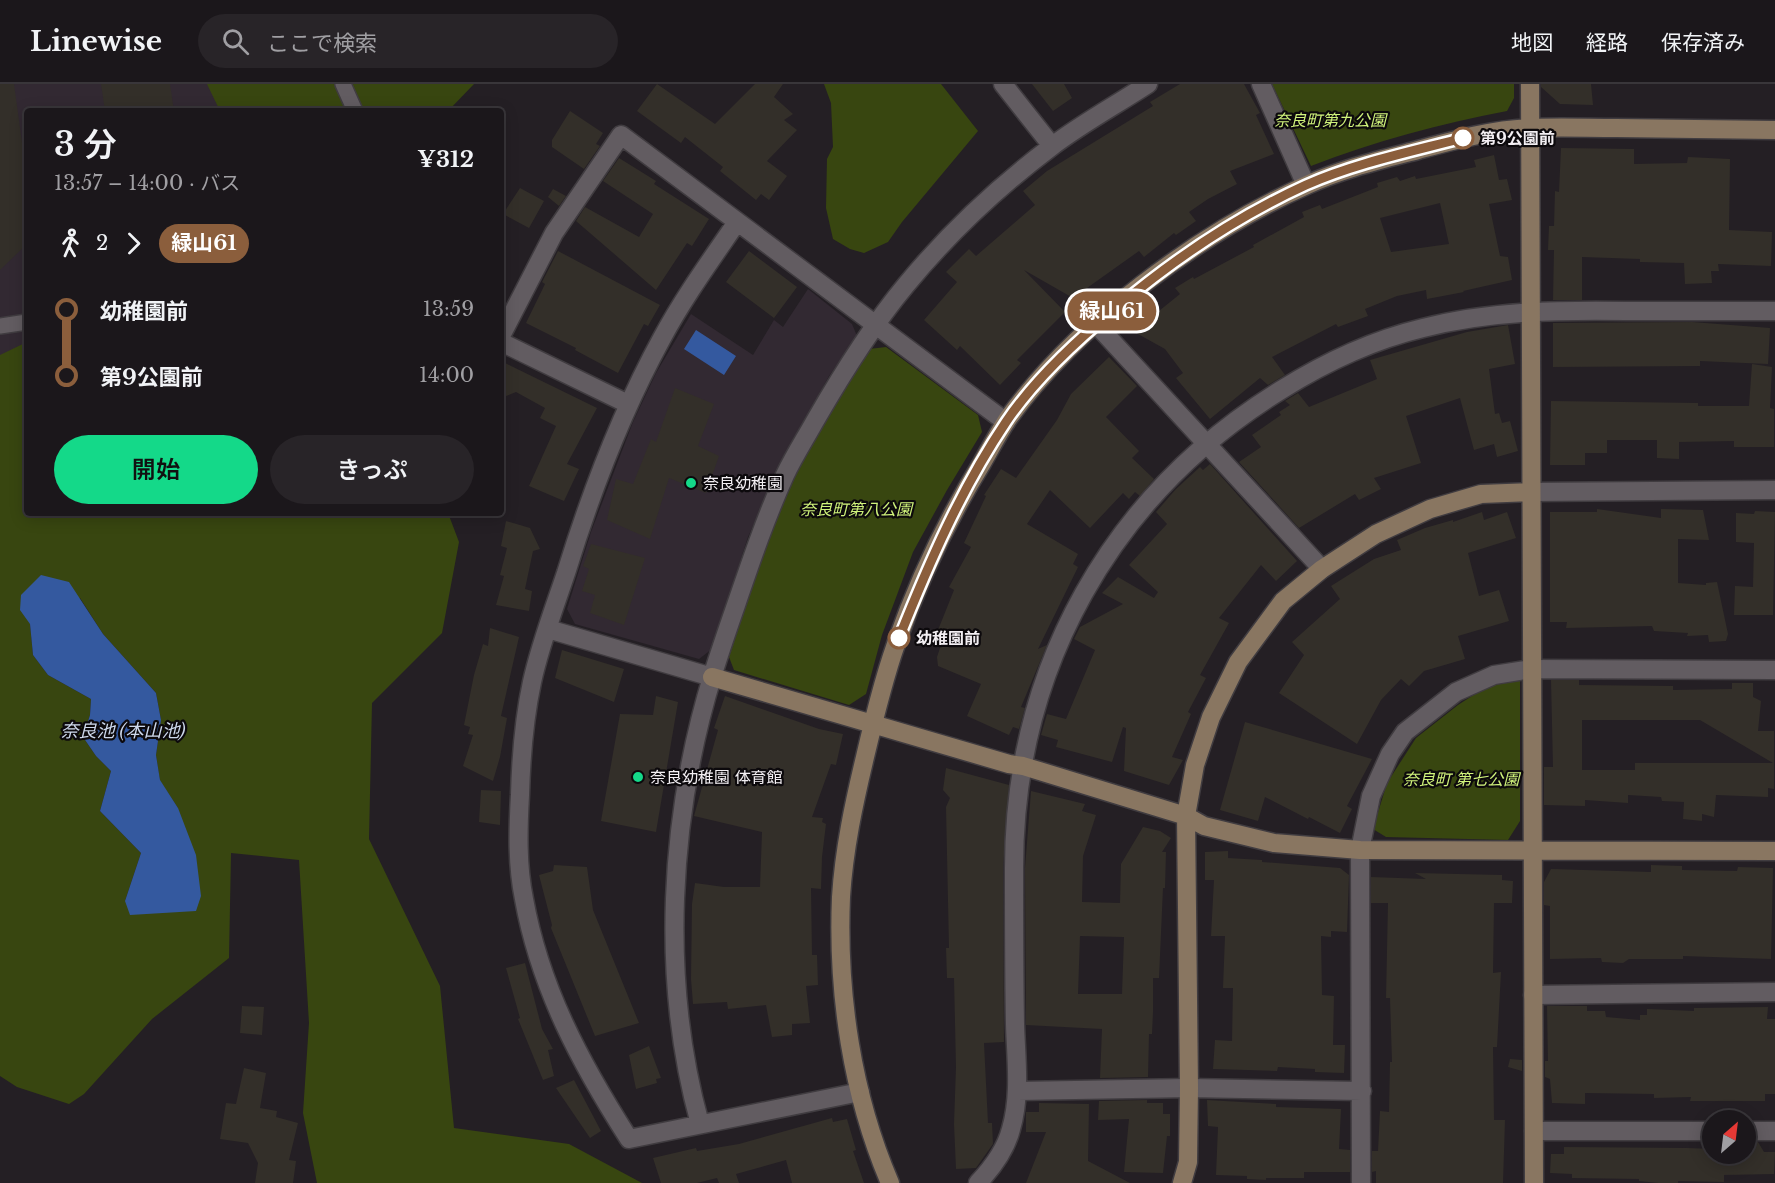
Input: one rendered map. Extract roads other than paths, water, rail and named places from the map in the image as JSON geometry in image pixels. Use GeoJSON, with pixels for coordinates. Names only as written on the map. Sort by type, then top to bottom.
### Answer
{"type":"FeatureCollection","features":[{"type":"Feature","properties":{"kind":"street"},"geometry":{"type":"LineString","coordinates":[[1004,84],[1052,146]]}},
{"type":"Feature","properties":{"kind":"street"},"geometry":{"type":"LineString","coordinates":[[700,1124],[689,1084],[678,1003],[674,948],[676,885],[686,795],[712,677],[756,544],[786,472],[838,380],[876,325],[905,286],[949,237],[1004,184],[1052,146],[1148,84]]}},
{"type":"Feature","properties":{"kind":"street"},"geometry":{"type":"LineString","coordinates":[[1261,84],[1306,185]]}},
{"type":"Feature","properties":{"kind":"street"},"geometry":{"type":"LineString","coordinates":[[1530,84],[1534,1183]]}},
{"type":"Feature","properties":{"kind":"street"},"geometry":{"type":"LineString","coordinates":[[890,1183],[877,1152],[860,1092],[843,979],[841,897],[850,820],[873,723],[896,644],[931,558],[964,493],[1006,422],[1037,384],[1096,324],[1157,274],[1218,231],[1306,185],[1356,166],[1466,137],[1530,128],[1775,130]]}},
{"type":"Feature","properties":{"kind":"street"},"geometry":{"type":"LineString","coordinates":[[504,330],[554,233],[621,135],[1006,422]]}},
{"type":"Feature","properties":{"kind":"street"},"geometry":{"type":"LineString","coordinates":[[737,222],[696,281],[662,337],[628,404],[580,528],[548,629],[532,682],[521,754],[517,847],[524,899],[538,956],[564,1025],[593,1084],[629,1139],[860,1092]]}},
{"type":"Feature","properties":{"kind":"street"},"geometry":{"type":"LineString","coordinates":[[978,1183],[993,1166],[1011,1131],[1018,1091],[1014,864],[1016,813],[1033,717],[1060,639],[1092,577],[1146,503],[1206,444],[1257,405],[1306,375],[1358,350],[1422,328],[1531,312],[1564,310],[1775,311]]}},
{"type":"Feature","properties":{"kind":"street"},"geometry":{"type":"LineString","coordinates":[[1096,324],[1322,569]]}},
{"type":"Feature","properties":{"kind":"street"},"geometry":{"type":"LineString","coordinates":[[504,343],[628,404]]}},
{"type":"Feature","properties":{"kind":"street"},"geometry":{"type":"LineString","coordinates":[[1182,1183],[1188,1162],[1189,1088],[1186,816],[1195,765],[1211,717],[1238,662],[1282,601],[1322,569],[1376,534],[1430,509],[1481,494],[1775,490]]}},
{"type":"Feature","properties":{"kind":"street"},"geometry":{"type":"LineString","coordinates":[[548,629],[1009,764],[1023,766],[1186,816],[1204,826],[1274,843],[1360,850],[1775,850]]}},
{"type":"Feature","properties":{"kind":"street"},"geometry":{"type":"LineString","coordinates":[[1362,1183],[1360,850],[1371,796],[1390,754],[1406,732],[1456,692],[1494,675],[1532,669],[1775,670]]}},
{"type":"Feature","properties":{"kind":"street"},"geometry":{"type":"LineString","coordinates":[[1533,996],[1775,992]]}},
{"type":"Feature","properties":{"kind":"street"},"geometry":{"type":"LineString","coordinates":[[1018,1091],[1189,1088],[1362,1092]]}},
{"type":"Feature","properties":{"kind":"street"},"geometry":{"type":"LineString","coordinates":[[1534,1131],[1702,1131]]}},
{"type":"Feature","properties":{"kind":"street"},"geometry":{"type":"LineString","coordinates":[[1756,1131],[1775,1131]]}},
{"type":"Feature","properties":{"kind":"lane"},"geometry":{"type":"LineString","coordinates":[[344,84],[355,108]]}},
{"type":"Feature","properties":{"kind":"lane"},"geometry":{"type":"LineString","coordinates":[[0,326],[24,322]]}},
{"type":"Feature","properties":{"kind":"water"},"geometry":{"type":"Polygon","coordinates":[[[696,330],[736,356],[724,375],[684,349],[696,330]]]}},
{"type":"Feature","properties":{"kind":"water","name":"奈良池 (本山池)"},"geometry":{"type":"Polygon","coordinates":[[[41,575],[69,582],[103,634],[156,693],[161,720],[156,755],[160,780],[178,808],[196,855],[201,896],[196,911],[130,915],[125,901],[141,853],[100,811],[111,771],[96,756],[83,737],[90,715],[91,699],[48,675],[33,655],[30,624],[20,610],[21,595],[41,575]]]}},
{"type":"Feature","properties":{"kind":"place","name":"第9公園前"},"geometry":{"type":"Point","coordinates":[1463,138]}},
{"type":"Feature","properties":{"kind":"place","name":"奈良幼稚園"},"geometry":{"type":"Point","coordinates":[691,483]}},
{"type":"Feature","properties":{"kind":"place","name":"幼稚園前"},"geometry":{"type":"Point","coordinates":[899,638]}},
{"type":"Feature","properties":{"kind":"place","name":"奈良幼稚園 体育館"},"geometry":{"type":"Point","coordinates":[638,777]}},
{"type":"Feature","properties":{"kind":"park label","name":"奈良町第九公園"},"geometry":{"type":"Point","coordinates":[1330,120]}},
{"type":"Feature","properties":{"kind":"park label","name":"奈良町第八公園"},"geometry":{"type":"Point","coordinates":[856,509]}},
{"type":"Feature","properties":{"kind":"park label","name":"奈良町 第七公園"},"geometry":{"type":"Point","coordinates":[1461,779]}}]}
